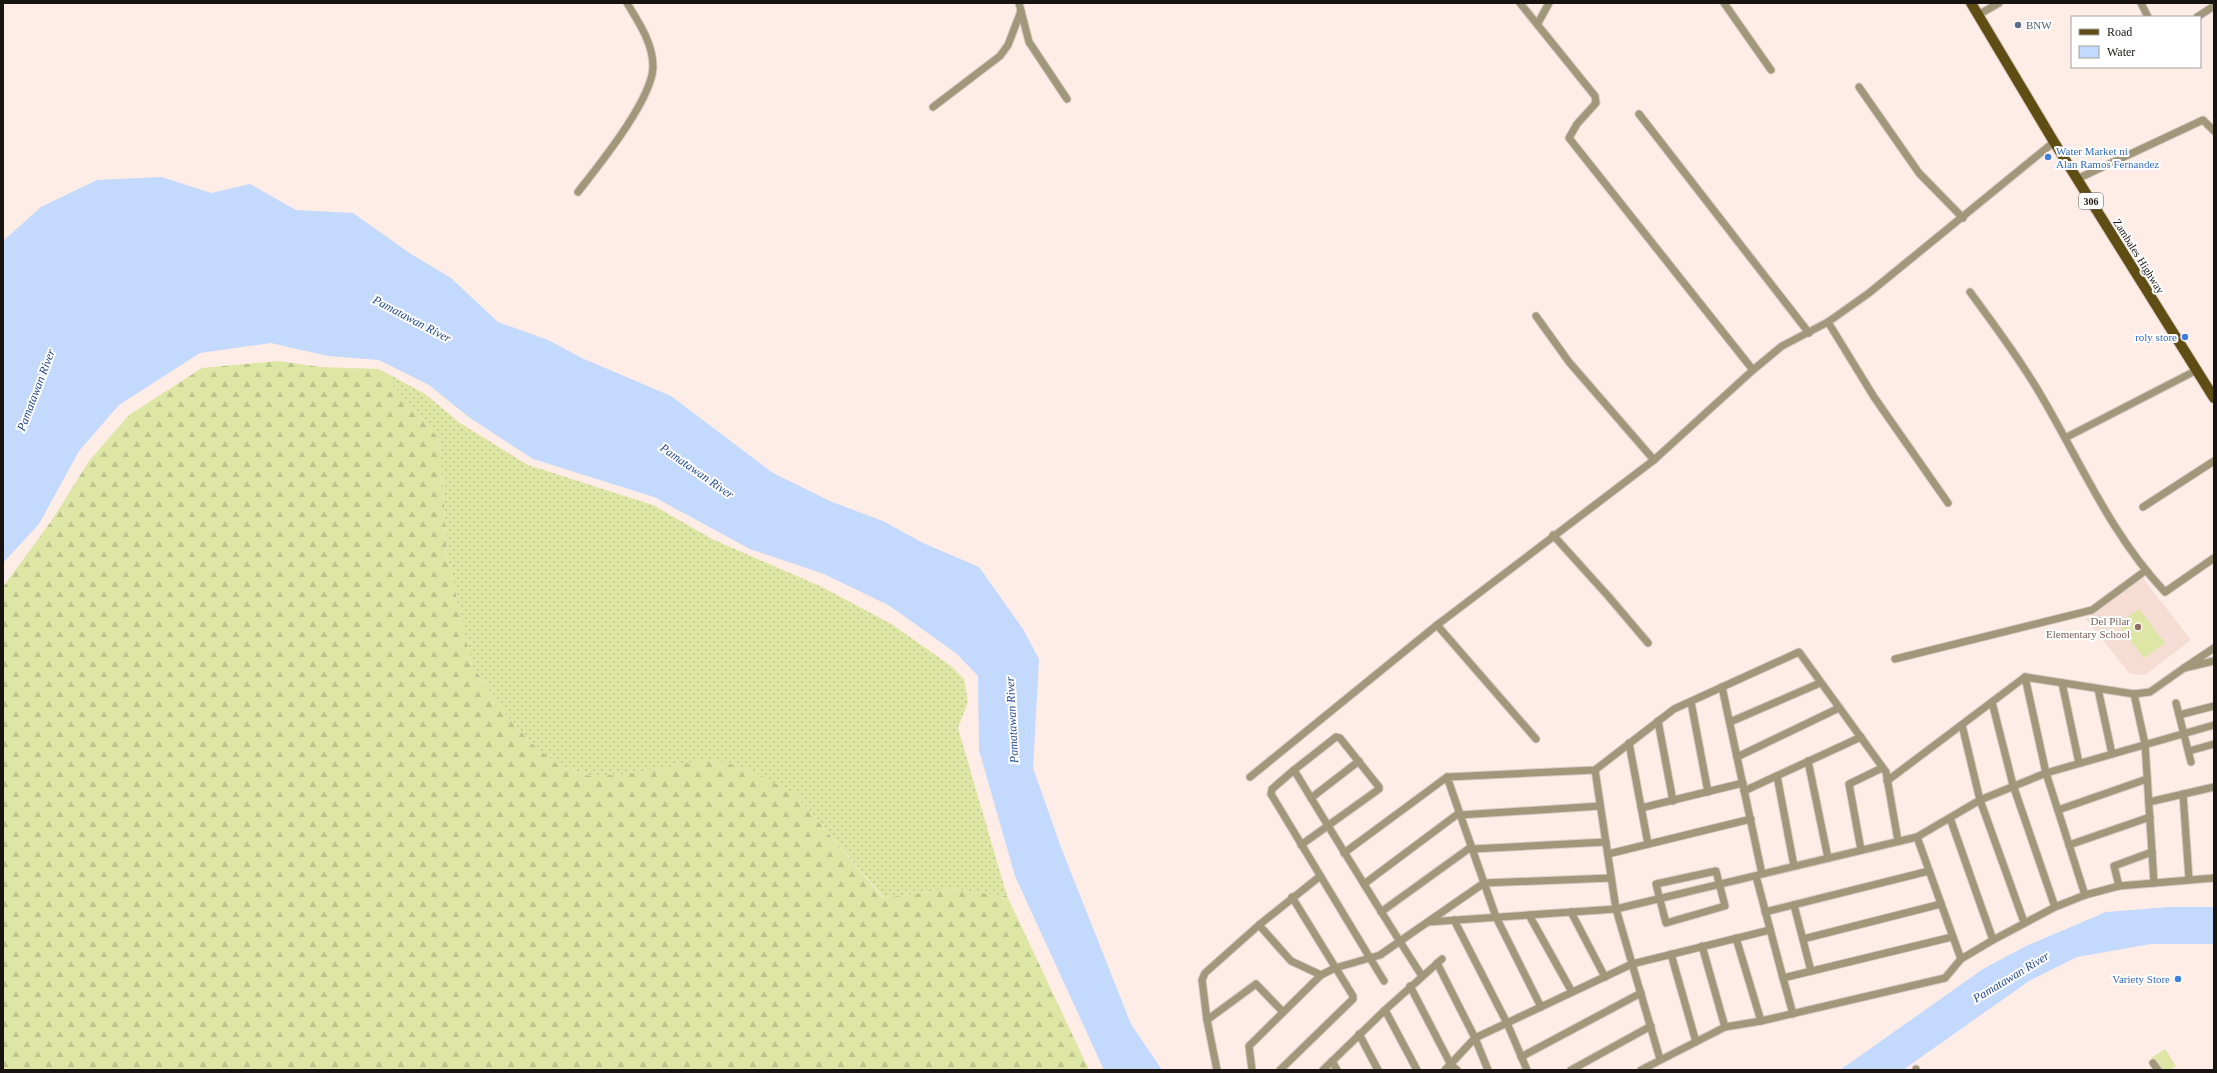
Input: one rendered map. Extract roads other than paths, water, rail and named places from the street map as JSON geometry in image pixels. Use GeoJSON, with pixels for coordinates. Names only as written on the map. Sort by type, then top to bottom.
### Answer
{"type":"FeatureCollection","features":[{"type":"Feature","properties":{"kind":"main road","name":"Zambales Highway"},"geometry":{"type":"LineString","coordinates":[[1971,3],[2054,142],[2214,398]]}},
{"type":"Feature","properties":{"kind":"street"},"geometry":{"type":"LineString","coordinates":[[578,192],[621,135],[648,87],[653,68],[649,41],[627,3]]}},
{"type":"Feature","properties":{"kind":"street"},"geometry":{"type":"LineString","coordinates":[[1019,3],[1029,42],[1067,99]]}},
{"type":"Feature","properties":{"kind":"street"},"geometry":{"type":"LineString","coordinates":[[1520,3],[1538,23],[1595,96],[1596,103],[1577,124],[1569,138],[1753,370]]}},
{"type":"Feature","properties":{"kind":"street"},"geometry":{"type":"LineString","coordinates":[[1538,23],[1549,3]]}},
{"type":"Feature","properties":{"kind":"street"},"geometry":{"type":"LineString","coordinates":[[1724,3],[1770,70]]}},
{"type":"Feature","properties":{"kind":"street"},"geometry":{"type":"LineString","coordinates":[[1978,15],[1999,3]]}},
{"type":"Feature","properties":{"kind":"street"},"geometry":{"type":"LineString","coordinates":[[2140,3],[2147,16]]}},
{"type":"Feature","properties":{"kind":"street"},"geometry":{"type":"LineString","coordinates":[[2199,16],[2214,6]]}},
{"type":"Feature","properties":{"kind":"street"},"geometry":{"type":"LineString","coordinates":[[933,108],[1000,56],[1008,46],[1021,11]]}},
{"type":"Feature","properties":{"kind":"street"},"geometry":{"type":"LineString","coordinates":[[1859,87],[1919,173],[1962,218]]}},
{"type":"Feature","properties":{"kind":"street"},"geometry":{"type":"LineString","coordinates":[[1639,114],[1809,333]]}},
{"type":"Feature","properties":{"kind":"street"},"geometry":{"type":"LineString","coordinates":[[2077,179],[2204,120],[2214,131]]}},
{"type":"Feature","properties":{"kind":"street"},"geometry":{"type":"LineString","coordinates":[[1250,777],[1437,625],[1553,535],[1654,460],[1753,370],[1782,346],[1828,322],[1868,294],[2054,142]]}},
{"type":"Feature","properties":{"kind":"street"},"geometry":{"type":"LineString","coordinates":[[1970,292],[2032,382],[2104,508],[2145,571],[2165,592],[2214,558]]}},
{"type":"Feature","properties":{"kind":"street"},"geometry":{"type":"LineString","coordinates":[[1536,316],[1569,362],[1654,460]]}},
{"type":"Feature","properties":{"kind":"street"},"geometry":{"type":"LineString","coordinates":[[1828,322],[1874,397],[1948,503]]}},
{"type":"Feature","properties":{"kind":"street"},"geometry":{"type":"LineString","coordinates":[[2065,438],[2197,370]]}},
{"type":"Feature","properties":{"kind":"street"},"geometry":{"type":"LineString","coordinates":[[2143,507],[2214,462]]}},
{"type":"Feature","properties":{"kind":"street"},"geometry":{"type":"LineString","coordinates":[[1553,535],[1648,643]]}},
{"type":"Feature","properties":{"kind":"street"},"geometry":{"type":"LineString","coordinates":[[1895,659],[2092,610],[2145,571]]}},
{"type":"Feature","properties":{"kind":"street"},"geometry":{"type":"LineString","coordinates":[[1437,625],[1536,739]]}},
{"type":"Feature","properties":{"kind":"street"},"geometry":{"type":"LineString","coordinates":[[1887,781],[2024,677],[2134,694],[2150,692],[2214,648]]}},
{"type":"Feature","properties":{"kind":"street"},"geometry":{"type":"LineString","coordinates":[[1344,852],[1447,777],[1594,770],[1674,709],[1799,652],[1886,772],[1898,841]]}},
{"type":"Feature","properties":{"kind":"street"},"geometry":{"type":"LineString","coordinates":[[2184,668],[2214,661]]}},
{"type":"Feature","properties":{"kind":"street"},"geometry":{"type":"LineString","coordinates":[[2024,677],[2046,772],[2085,895]]}},
{"type":"Feature","properties":{"kind":"street"},"geometry":{"type":"LineString","coordinates":[[1730,722],[1820,683]]}},
{"type":"Feature","properties":{"kind":"street"},"geometry":{"type":"LineString","coordinates":[[2062,683],[2079,763]]}},
{"type":"Feature","properties":{"kind":"street"},"geometry":{"type":"LineString","coordinates":[[1722,688],[1751,819],[1765,912],[1793,1014]]}},
{"type":"Feature","properties":{"kind":"street"},"geometry":{"type":"LineString","coordinates":[[2098,689],[2112,754]]}},
{"type":"Feature","properties":{"kind":"street"},"geometry":{"type":"LineString","coordinates":[[2134,694],[2145,744],[2154,883]]}},
{"type":"Feature","properties":{"kind":"street"},"geometry":{"type":"LineString","coordinates":[[1691,702],[1708,792]]}},
{"type":"Feature","properties":{"kind":"street"},"geometry":{"type":"LineString","coordinates":[[1992,702],[2013,785],[2055,907]]}},
{"type":"Feature","properties":{"kind":"street"},"geometry":{"type":"LineString","coordinates":[[2176,703],[2191,762]]}},
{"type":"Feature","properties":{"kind":"street"},"geometry":{"type":"LineString","coordinates":[[2179,715],[2214,706]]}},
{"type":"Feature","properties":{"kind":"street"},"geometry":{"type":"LineString","coordinates":[[1737,757],[1840,708]]}},
{"type":"Feature","properties":{"kind":"street"},"geometry":{"type":"LineString","coordinates":[[1658,721],[1674,801]]}},
{"type":"Feature","properties":{"kind":"street"},"geometry":{"type":"LineString","coordinates":[[1962,725],[1980,800],[2024,922]]}},
{"type":"Feature","properties":{"kind":"street"},"geometry":{"type":"LineString","coordinates":[[1428,922],[1616,910],[1917,837],[1980,800],[2046,772],[2184,732],[2214,725]]}},
{"type":"Feature","properties":{"kind":"street"},"geometry":{"type":"LineString","coordinates":[[1301,845],[1379,789],[1360,761],[1340,738],[1336,737],[1294,770],[1272,789],[1271,794],[1319,876],[1384,981]]}},
{"type":"Feature","properties":{"kind":"street"},"geometry":{"type":"LineString","coordinates":[[1641,808],[1708,792],[1744,787],[1777,776],[1860,737]]}},
{"type":"Feature","properties":{"kind":"street"},"geometry":{"type":"LineString","coordinates":[[1629,743],[1648,844]]}},
{"type":"Feature","properties":{"kind":"street"},"geometry":{"type":"LineString","coordinates":[[2188,751],[2214,744]]}},
{"type":"Feature","properties":{"kind":"street"},"geometry":{"type":"LineString","coordinates":[[1311,798],[1360,761]]}},
{"type":"Feature","properties":{"kind":"street"},"geometry":{"type":"LineString","coordinates":[[1808,762],[1828,858]]}},
{"type":"Feature","properties":{"kind":"street"},"geometry":{"type":"LineString","coordinates":[[1861,850],[1849,784],[1882,768]]}},
{"type":"Feature","properties":{"kind":"street"},"geometry":{"type":"LineString","coordinates":[[1294,770],[1328,827],[1422,976]]}},
{"type":"Feature","properties":{"kind":"street"},"geometry":{"type":"LineString","coordinates":[[1594,770],[1616,910],[1660,1059]]}},
{"type":"Feature","properties":{"kind":"street"},"geometry":{"type":"LineString","coordinates":[[1777,776],[1794,866]]}},
{"type":"Feature","properties":{"kind":"street"},"geometry":{"type":"LineString","coordinates":[[1447,777],[1496,917],[1540,1007]]}},
{"type":"Feature","properties":{"kind":"street"},"geometry":{"type":"LineString","coordinates":[[2058,810],[2147,779]]}},
{"type":"Feature","properties":{"kind":"street"},"geometry":{"type":"LineString","coordinates":[[2149,802],[2214,787]]}},
{"type":"Feature","properties":{"kind":"street"},"geometry":{"type":"LineString","coordinates":[[2183,794],[2189,879]]}},
{"type":"Feature","properties":{"kind":"street"},"geometry":{"type":"LineString","coordinates":[[1364,884],[1460,814],[1600,806]]}},
{"type":"Feature","properties":{"kind":"street"},"geometry":{"type":"LineString","coordinates":[[2069,845],[2150,817]]}},
{"type":"Feature","properties":{"kind":"street"},"geometry":{"type":"LineString","coordinates":[[1950,818],[1993,940]]}},
{"type":"Feature","properties":{"kind":"street"},"geometry":{"type":"LineString","coordinates":[[1608,854],[1751,819]]}},
{"type":"Feature","properties":{"kind":"street"},"geometry":{"type":"LineString","coordinates":[[1917,837],[1961,959]]}},
{"type":"Feature","properties":{"kind":"street"},"geometry":{"type":"LineString","coordinates":[[1381,912],[1472,848],[1606,842]]}},
{"type":"Feature","properties":{"kind":"street"},"geometry":{"type":"LineString","coordinates":[[2119,886],[2114,866],[2152,852]]}},
{"type":"Feature","properties":{"kind":"street"},"geometry":{"type":"LineString","coordinates":[[1716,871],[1725,906],[1666,923],[1659,899],[1656,884],[1716,871]]}},
{"type":"Feature","properties":{"kind":"street"},"geometry":{"type":"LineString","coordinates":[[1765,912],[1929,871]]}},
{"type":"Feature","properties":{"kind":"street"},"geometry":{"type":"LineString","coordinates":[[1217,1070],[1207,1020],[1202,980],[1205,973],[1259,925],[1319,876]]}},
{"type":"Feature","properties":{"kind":"street"},"geometry":{"type":"LineString","coordinates":[[1252,1070],[1249,1046],[1321,975],[1335,968],[1380,955],[1484,883],[1611,878]]}},
{"type":"Feature","properties":{"kind":"street"},"geometry":{"type":"LineString","coordinates":[[1641,1070],[1725,1027],[1793,1014],[1945,978],[1961,959],[1993,940],[2024,922],[2085,895],[2119,886],[2214,878]]}},
{"type":"Feature","properties":{"kind":"street"},"geometry":{"type":"LineString","coordinates":[[1280,1070],[1353,999],[1353,996],[1292,898]]}},
{"type":"Feature","properties":{"kind":"street"},"geometry":{"type":"LineString","coordinates":[[1803,939],[1941,904]]}},
{"type":"Feature","properties":{"kind":"street"},"geometry":{"type":"LineString","coordinates":[[1794,905],[1811,971]]}},
{"type":"Feature","properties":{"kind":"street"},"geometry":{"type":"LineString","coordinates":[[1571,912],[1605,976]]}},
{"type":"Feature","properties":{"kind":"street"},"geometry":{"type":"LineString","coordinates":[[1529,915],[1572,992]]}},
{"type":"Feature","properties":{"kind":"street"},"geometry":{"type":"LineString","coordinates":[[1454,920],[1506,1023],[1527,1070]]}},
{"type":"Feature","properties":{"kind":"street"},"geometry":{"type":"LineString","coordinates":[[1259,925],[1291,961],[1321,975]]}},
{"type":"Feature","properties":{"kind":"street"},"geometry":{"type":"LineString","coordinates":[[1448,1067],[1475,1038],[1632,964],[1770,930]]}},
{"type":"Feature","properties":{"kind":"street"},"geometry":{"type":"LineString","coordinates":[[1782,978],[1952,937]]}},
{"type":"Feature","properties":{"kind":"street"},"geometry":{"type":"LineString","coordinates":[[1736,938],[1761,1021]]}},
{"type":"Feature","properties":{"kind":"street"},"geometry":{"type":"LineString","coordinates":[[1702,946],[1725,1027]]}},
{"type":"Feature","properties":{"kind":"street"},"geometry":{"type":"LineString","coordinates":[[1670,954],[1696,1042]]}},
{"type":"Feature","properties":{"kind":"street"},"geometry":{"type":"LineString","coordinates":[[1323,1070],[1410,986],[1440,961],[1488,1070]]}},
{"type":"Feature","properties":{"kind":"street"},"geometry":{"type":"LineString","coordinates":[[1207,1020],[1256,984],[1283,1012]]}},
{"type":"Feature","properties":{"kind":"street"},"geometry":{"type":"LineString","coordinates":[[1410,986],[1448,1067],[1457,1070]]}},
{"type":"Feature","properties":{"kind":"street"},"geometry":{"type":"LineString","coordinates":[[1521,1057],[1641,994]]}},
{"type":"Feature","properties":{"kind":"street"},"geometry":{"type":"LineString","coordinates":[[1385,1010],[1417,1070]]}},
{"type":"Feature","properties":{"kind":"street"},"geometry":{"type":"LineString","coordinates":[[1571,1070],[1651,1026]]}},
{"type":"Feature","properties":{"kind":"street"},"geometry":{"type":"LineString","coordinates":[[1359,1034],[1378,1070]]}},
{"type":"Feature","properties":{"kind":"street"},"geometry":{"type":"LineString","coordinates":[[1332,1061],[1337,1070]]}},
{"type":"Feature","properties":{"kind":"street"},"geometry":{"type":"LineString","coordinates":[[2153,1063],[2158,1070]]}},
{"type":"Feature","properties":{"kind":"water","name":"Pamatawan River"},"geometry":{"type":"Polygon","coordinates":[[[162,177],[211,193],[250,184],[296,210],[353,213],[411,254],[451,278],[498,322],[548,340],[584,359],[671,396],[773,473],[832,502],[883,521],[923,543],[979,567],[1023,629],[1039,659],[1033,768],[1062,850],[1131,1024],[1162,1070],[1104,1070],[1015,876],[979,750],[978,676],[957,654],[890,606],[824,574],[750,549],[654,497],[533,459],[470,418],[429,385],[379,360],[328,356],[271,343],[200,353],[119,405],[79,451],[39,524],[3,563],[3,241],[41,207],[97,180],[162,177]]]}},
{"type":"Feature","properties":{"kind":"water","name":"Pamatawan River"},"geometry":{"type":"Polygon","coordinates":[[[2170,907],[2214,907],[2214,944],[2151,944],[2077,957],[2029,981],[1903,1070],[1840,1070],[1983,969],[2026,946],[2106,912],[2170,907]]]}},
{"type":"Feature","properties":{"kind":"place","name":"BNW"},"geometry":{"type":"Point","coordinates":[2018,25]}},
{"type":"Feature","properties":{"kind":"place","name":"Water Market ni Alan Ramos Fernandez"},"geometry":{"type":"Point","coordinates":[2048,157]}},
{"type":"Feature","properties":{"kind":"place","name":"roly store"},"geometry":{"type":"Point","coordinates":[2185,337]}},
{"type":"Feature","properties":{"kind":"place","name":"Del Pilar Elementary School"},"geometry":{"type":"Point","coordinates":[2138,627]}},
{"type":"Feature","properties":{"kind":"place","name":"Variety Store"},"geometry":{"type":"Point","coordinates":[2178,979]}}]}
